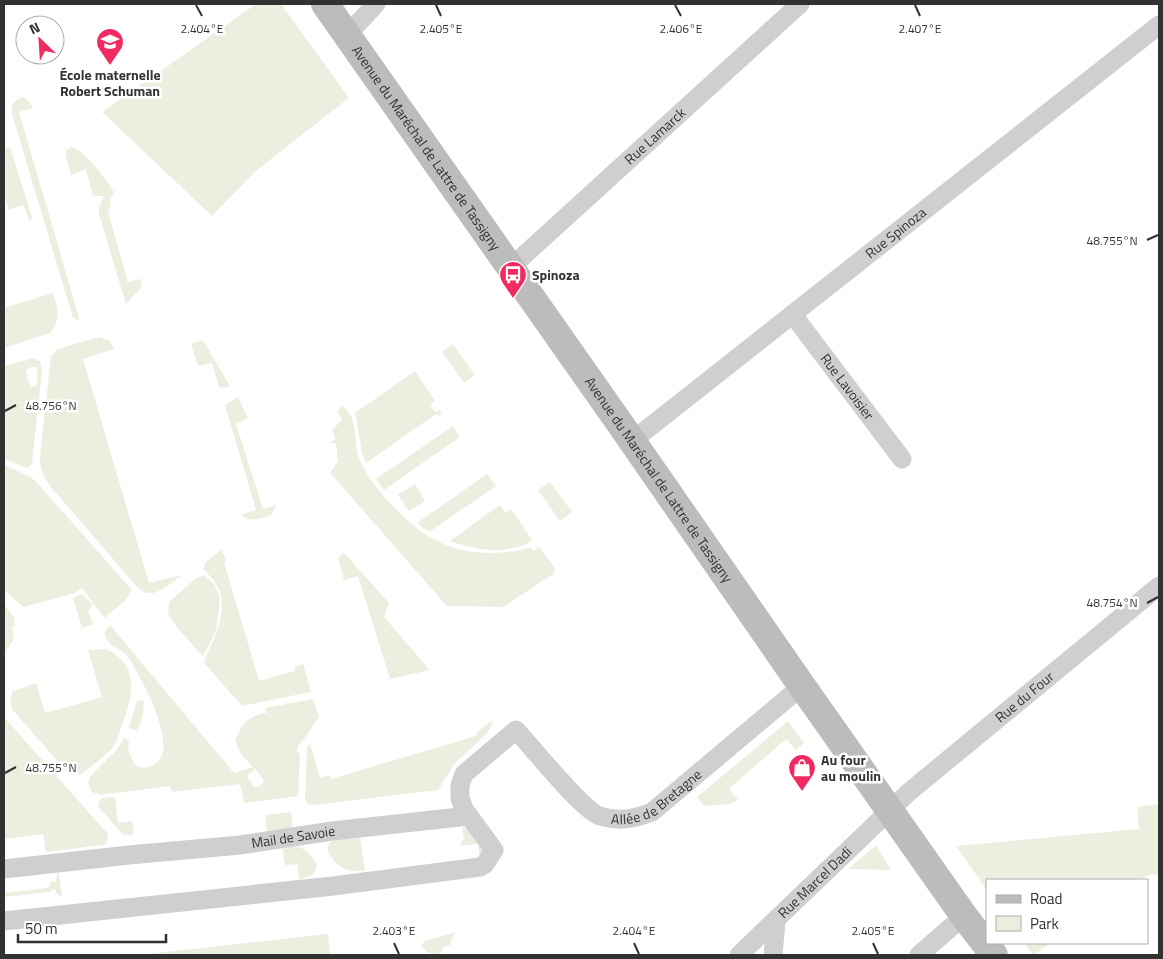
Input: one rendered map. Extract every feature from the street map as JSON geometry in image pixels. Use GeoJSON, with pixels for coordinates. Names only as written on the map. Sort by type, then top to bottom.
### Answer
{"type":"FeatureCollection","features":[{"type":"Feature","properties":{"kind":"street","name":"Avenue du Maréchal de Lattre de Tassigny"},"geometry":{"type":"LineString","coordinates":[[325,4],[802,686],[964,916],[994,955]]}},
{"type":"Feature","properties":{"kind":"street"},"geometry":{"type":"LineString","coordinates":[[347,35],[376,4]]}},
{"type":"Feature","properties":{"kind":"street","name":"Rue Lamarck"},"geometry":{"type":"LineString","coordinates":[[510,268],[800,4]]}},
{"type":"Feature","properties":{"kind":"street","name":"Rue Spinoza"},"geometry":{"type":"LineString","coordinates":[[632,441],[1159,26]]}},
{"type":"Feature","properties":{"kind":"street","name":"Rue Lavoisier"},"geometry":{"type":"LineString","coordinates":[[793,316],[902,459]]}},
{"type":"Feature","properties":{"kind":"street","name":"Rue du Four"},"geometry":{"type":"LineString","coordinates":[[890,810],[909,792],[1159,586]]}},
{"type":"Feature","properties":{"kind":"street","name":"Allée de Bretagne"},"geometry":{"type":"LineString","coordinates":[[469,816],[461,804],[459,792],[461,779],[464,774],[516,730],[584,805],[598,816],[633,819],[652,812],[802,686]]}},
{"type":"Feature","properties":{"kind":"street","name":"Rue Marcel Dadi"},"geometry":{"type":"LineString","coordinates":[[740,955],[890,810]]}},
{"type":"Feature","properties":{"kind":"street"},"geometry":{"type":"LineString","coordinates":[[4,921],[480,867],[485,864],[494,850],[469,816]]}},
{"type":"Feature","properties":{"kind":"street","name":"Mail de Savoie"},"geometry":{"type":"LineString","coordinates":[[4,869],[240,845],[332,831],[469,816]]}},
{"type":"Feature","properties":{"kind":"street"},"geometry":{"type":"LineString","coordinates":[[919,955],[964,916]]}},
{"type":"Feature","properties":{"kind":"street"},"geometry":{"type":"LineString","coordinates":[[773,955],[776,921]]}},
{"type":"Feature","properties":{"kind":"green space"},"geometry":{"type":"Polygon","coordinates":[[[256,4],[281,4],[349,98],[257,170],[212,216],[102,112],[256,4]]]}},
{"type":"Feature","properties":{"kind":"green space"},"geometry":{"type":"Polygon","coordinates":[[[23,97],[27,99],[33,108],[19,112],[80,321],[73,318],[12,114],[14,103],[23,97]]]}},
{"type":"Feature","properties":{"kind":"green space"},"geometry":{"type":"Polygon","coordinates":[[[10,147],[32,217],[30,221],[23,205],[9,210],[4,194],[4,149],[10,147]]]}},
{"type":"Feature","properties":{"kind":"green space"},"geometry":{"type":"Polygon","coordinates":[[[72,147],[89,159],[114,192],[110,200],[111,207],[108,212],[128,282],[142,279],[141,288],[126,304],[99,214],[99,207],[104,196],[93,196],[86,169],[71,175],[66,150],[72,147]]]}},
{"type":"Feature","properties":{"kind":"green space"},"geometry":{"type":"Polygon","coordinates":[[[53,293],[58,314],[56,323],[50,333],[4,348],[4,308],[53,293]]]}},
{"type":"Feature","properties":{"kind":"green space"},"geometry":{"type":"Polygon","coordinates":[[[99,337],[110,341],[114,349],[83,359],[149,583],[182,575],[166,587],[155,592],[143,592],[138,588],[51,487],[41,469],[40,456],[51,356],[58,349],[99,337]]]}},
{"type":"Feature","properties":{"kind":"green space"},"geometry":{"type":"Polygon","coordinates":[[[203,340],[230,386],[225,388],[219,387],[212,363],[198,366],[191,344],[203,340]]]}},
{"type":"Feature","properties":{"kind":"green space"},"geometry":{"type":"Polygon","coordinates":[[[453,344],[475,375],[464,383],[442,352],[453,344]]]}},
{"type":"Feature","properties":{"kind":"green space"},"geometry":{"type":"Polygon","coordinates":[[[33,358],[40,361],[42,371],[32,464],[27,468],[4,459],[4,366],[33,358]],[[35,367],[26,370],[27,379],[31,386],[35,387],[38,382],[38,370],[35,367]]]}},
{"type":"Feature","properties":{"kind":"green space"},"geometry":{"type":"Polygon","coordinates":[[[415,371],[435,401],[430,405],[435,412],[439,410],[442,413],[439,416],[436,414],[366,463],[362,453],[355,413],[415,371]]]}},
{"type":"Feature","properties":{"kind":"green space"},"geometry":{"type":"Polygon","coordinates":[[[238,397],[248,418],[236,424],[263,509],[276,505],[272,514],[256,519],[248,519],[241,515],[256,510],[225,405],[238,397]]]}},
{"type":"Feature","properties":{"kind":"green space"},"geometry":{"type":"Polygon","coordinates":[[[343,406],[352,418],[359,458],[367,474],[405,519],[437,541],[453,548],[471,552],[509,552],[531,548],[533,551],[539,547],[555,568],[553,574],[503,607],[447,606],[330,473],[338,461],[336,443],[331,443],[335,438],[332,430],[342,420],[337,411],[343,406]]]}},
{"type":"Feature","properties":{"kind":"green space"},"geometry":{"type":"Polygon","coordinates":[[[453,426],[460,437],[384,490],[376,479],[453,426]]]}},
{"type":"Feature","properties":{"kind":"green space"},"geometry":{"type":"Polygon","coordinates":[[[4,465],[31,477],[132,590],[125,601],[104,618],[82,588],[75,593],[23,607],[4,590],[4,465]]]}},
{"type":"Feature","properties":{"kind":"green space"},"geometry":{"type":"Polygon","coordinates":[[[487,474],[496,486],[429,532],[417,523],[487,474]]]}},
{"type":"Feature","properties":{"kind":"green space"},"geometry":{"type":"Polygon","coordinates":[[[550,482],[572,512],[560,521],[538,490],[550,482]]]}},
{"type":"Feature","properties":{"kind":"green space"},"geometry":{"type":"Polygon","coordinates":[[[415,484],[425,501],[409,511],[398,495],[415,484]]]}},
{"type":"Feature","properties":{"kind":"green space"},"geometry":{"type":"Polygon","coordinates":[[[500,505],[506,513],[511,509],[532,540],[530,542],[511,549],[490,550],[469,547],[450,541],[500,505]]]}},
{"type":"Feature","properties":{"kind":"green space"},"geometry":{"type":"Polygon","coordinates":[[[222,549],[226,561],[224,562],[259,681],[295,671],[294,667],[303,664],[311,692],[242,706],[205,664],[204,661],[219,623],[222,603],[216,584],[203,569],[206,562],[222,549]]]}},
{"type":"Feature","properties":{"kind":"green space"},"geometry":{"type":"Polygon","coordinates":[[[343,553],[389,603],[384,617],[430,670],[390,679],[358,576],[344,580],[338,558],[343,553]]]}},
{"type":"Feature","properties":{"kind":"green space"},"geometry":{"type":"Polygon","coordinates":[[[204,575],[215,585],[220,599],[216,631],[203,656],[179,630],[168,614],[169,602],[195,579],[204,575]]]}},
{"type":"Feature","properties":{"kind":"green space"},"geometry":{"type":"Polygon","coordinates":[[[82,594],[93,605],[88,611],[93,624],[82,628],[73,598],[82,594]]]}},
{"type":"Feature","properties":{"kind":"green space"},"geometry":{"type":"Polygon","coordinates":[[[4,604],[14,617],[15,625],[12,626],[14,639],[4,654],[4,604]]]}},
{"type":"Feature","properties":{"kind":"green space"},"geometry":{"type":"Polygon","coordinates":[[[110,625],[234,773],[253,767],[242,755],[235,741],[246,722],[266,713],[266,708],[313,699],[319,717],[298,745],[297,751],[300,755],[298,796],[244,803],[240,784],[172,792],[169,786],[100,795],[92,792],[88,783],[91,775],[116,751],[124,738],[129,741],[128,751],[133,764],[149,767],[155,764],[162,756],[161,728],[149,695],[129,658],[107,640],[105,631],[110,625]],[[254,768],[254,771],[247,774],[254,787],[258,787],[264,780],[254,768]]]}},
{"type":"Feature","properties":{"kind":"green space"},"geometry":{"type":"Polygon","coordinates":[[[106,649],[117,656],[129,671],[131,690],[127,711],[113,747],[81,775],[69,774],[12,709],[10,699],[13,691],[36,683],[45,713],[102,697],[88,650],[106,649]]]}},
{"type":"Feature","properties":{"kind":"green space"},"geometry":{"type":"Polygon","coordinates":[[[144,700],[142,720],[136,731],[129,728],[137,701],[144,700]]]}},
{"type":"Feature","properties":{"kind":"green space"},"geometry":{"type":"Polygon","coordinates":[[[4,717],[108,834],[107,842],[104,845],[46,852],[43,834],[4,839],[4,717]]]}},
{"type":"Feature","properties":{"kind":"green space"},"geometry":{"type":"Polygon","coordinates":[[[788,721],[804,743],[796,750],[786,739],[729,789],[738,800],[730,804],[704,806],[697,797],[788,721]]]}},
{"type":"Feature","properties":{"kind":"green space"},"geometry":{"type":"Polygon","coordinates":[[[490,722],[493,722],[487,734],[455,763],[438,790],[313,805],[308,804],[305,799],[307,748],[310,744],[320,778],[330,775],[331,779],[476,736],[476,733],[490,722]]]}},
{"type":"Feature","properties":{"kind":"green space"},"geometry":{"type":"Polygon","coordinates":[[[115,797],[118,823],[132,821],[134,832],[132,835],[122,834],[98,806],[101,798],[115,797]]]}},
{"type":"Feature","properties":{"kind":"green space"},"geometry":{"type":"Polygon","coordinates":[[[1159,804],[1159,874],[1148,875],[1142,879],[986,879],[986,889],[956,846],[1139,829],[1137,807],[1159,804]]]}},
{"type":"Feature","properties":{"kind":"green space"},"geometry":{"type":"Polygon","coordinates":[[[291,812],[293,828],[267,831],[265,815],[291,812]]]}},
{"type":"Feature","properties":{"kind":"green space"},"geometry":{"type":"Polygon","coordinates":[[[462,827],[468,829],[484,846],[480,859],[478,844],[459,846],[464,839],[462,827]]]}},
{"type":"Feature","properties":{"kind":"green space"},"geometry":{"type":"Polygon","coordinates":[[[360,838],[365,871],[352,871],[342,868],[334,861],[327,849],[330,842],[338,839],[360,838]]]}},
{"type":"Feature","properties":{"kind":"green space"},"geometry":{"type":"Polygon","coordinates":[[[876,845],[891,870],[848,869],[876,845]]]}},
{"type":"Feature","properties":{"kind":"green space"},"geometry":{"type":"Polygon","coordinates":[[[282,846],[299,847],[307,851],[317,865],[313,874],[299,879],[297,864],[285,865],[282,846]]]}},
{"type":"Feature","properties":{"kind":"green space"},"geometry":{"type":"Polygon","coordinates":[[[57,873],[59,874],[62,896],[58,895],[54,888],[50,892],[4,897],[4,893],[48,888],[51,881],[56,882],[57,873]]]}},
{"type":"Feature","properties":{"kind":"green space"},"geometry":{"type":"Polygon","coordinates":[[[456,932],[450,945],[443,947],[440,955],[427,952],[421,945],[425,941],[456,932]]]}},
{"type":"Feature","properties":{"kind":"green space"},"geometry":{"type":"Polygon","coordinates":[[[328,934],[330,955],[138,955],[328,934]]]}},
{"type":"Feature","properties":{"kind":"green space"},"geometry":{"type":"Polygon","coordinates":[[[1025,944],[1050,944],[1033,955],[1025,944]]]}},
{"type":"Feature","properties":{"kind":"place","name":"École maternelle Robert Schuman"},"geometry":{"type":"Point","coordinates":[110,66]}},
{"type":"Feature","properties":{"kind":"place","name":"Spinoza"},"geometry":{"type":"Point","coordinates":[513,299]}},
{"type":"Feature","properties":{"kind":"place","name":"Au four au moulin"},"geometry":{"type":"Point","coordinates":[802,792]}}]}
